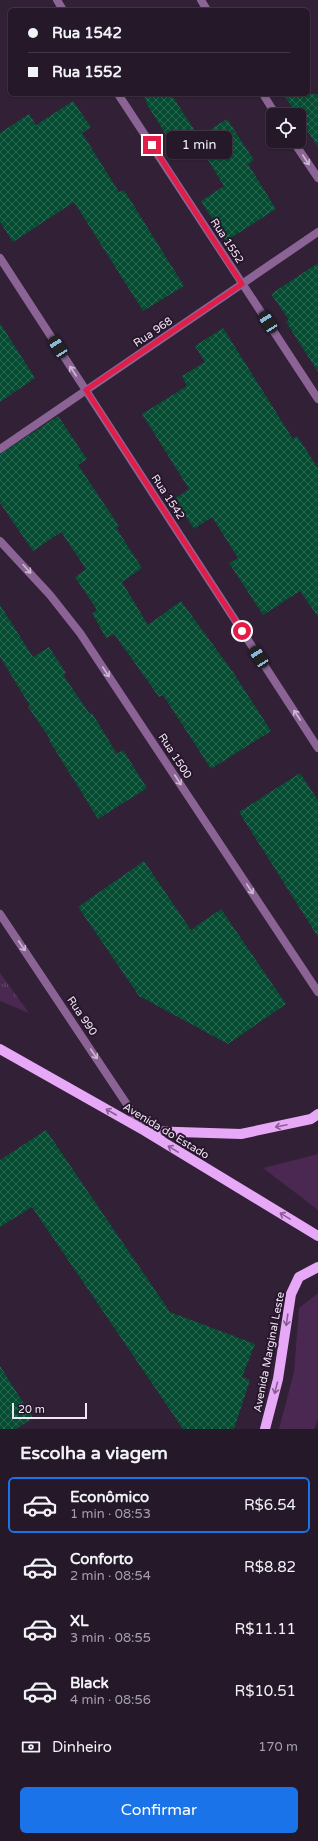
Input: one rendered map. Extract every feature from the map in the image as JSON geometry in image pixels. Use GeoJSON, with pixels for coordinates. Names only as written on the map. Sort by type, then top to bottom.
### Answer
{"type":"FeatureCollection","features":[{"type":"Feature","properties":{"kind":"main road","name":"Avenida do Estado"},"geometry":{"type":"LineString","coordinates":[[0,1049],[145,1131],[318,1236]]}},
{"type":"Feature","properties":{"kind":"main road"},"geometry":{"type":"LineString","coordinates":[[145,1131],[241,1134],[311,1119],[318,1114]]}},
{"type":"Feature","properties":{"kind":"main road","name":"Avenida Marginal Leste"},"geometry":{"type":"LineString","coordinates":[[265,1429],[278,1379],[291,1294],[299,1277],[318,1266]]}},
{"type":"Feature","properties":{"kind":"street","name":"Rua 1552"},"geometry":{"type":"LineString","coordinates":[[119,96],[318,399]]}},
{"type":"Feature","properties":{"kind":"street"},"geometry":{"type":"LineString","coordinates":[[264,96],[272,108]]}},
{"type":"Feature","properties":{"kind":"street"},"geometry":{"type":"LineString","coordinates":[[299,148],[318,178]]}},
{"type":"Feature","properties":{"kind":"street","name":"Rua 968"},"geometry":{"type":"LineString","coordinates":[[0,449],[318,232]]}},
{"type":"Feature","properties":{"kind":"street","name":"Rua 1542"},"geometry":{"type":"LineString","coordinates":[[0,258],[318,748]]}},
{"type":"Feature","properties":{"kind":"street","name":"Rua 1500"},"geometry":{"type":"LineString","coordinates":[[0,541],[50,595],[80,633],[318,992]]}},
{"type":"Feature","properties":{"kind":"street","name":"Rua 990"},"geometry":{"type":"LineString","coordinates":[[0,914],[145,1131]]}},
{"type":"Feature","properties":{"kind":"green space"},"geometry":{"type":"Polygon","coordinates":[[[0,973],[29,1013],[0,1001],[0,973]]]}},
{"type":"Feature","properties":{"kind":"green space"},"geometry":{"type":"Polygon","coordinates":[[[318,1154],[318,1210],[263,1168],[318,1154]]]}},
{"type":"Feature","properties":{"kind":"green space"},"geometry":{"type":"Polygon","coordinates":[[[318,1293],[318,1419],[314,1429],[279,1429],[294,1372],[299,1308],[318,1293]]]}},
{"type":"Feature","properties":{"kind":"building"},"geometry":{"type":"Polygon","coordinates":[[[310,94],[318,94],[318,147],[306,129],[306,108],[292,108],[284,96],[310,96],[310,94]]]}},
{"type":"Feature","properties":{"kind":"building"},"geometry":{"type":"Polygon","coordinates":[[[143,96],[172,96],[197,134],[175,149],[146,103],[147,102],[143,96]]]}},
{"type":"Feature","properties":{"kind":"building"},"geometry":{"type":"Polygon","coordinates":[[[73,101],[91,127],[82,133],[119,192],[124,190],[184,286],[143,311],[74,202],[13,242],[0,222],[0,133],[29,114],[36,125],[73,101]]]}},
{"type":"Feature","properties":{"kind":"building"},"geometry":{"type":"Polygon","coordinates":[[[227,119],[254,160],[248,164],[276,209],[226,241],[201,201],[224,186],[195,139],[227,119]]]}},
{"type":"Feature","properties":{"kind":"building"},"geometry":{"type":"Polygon","coordinates":[[[318,263],[318,372],[286,322],[289,320],[271,294],[318,263]]]}},
{"type":"Feature","properties":{"kind":"building"},"geometry":{"type":"Polygon","coordinates":[[[0,323],[35,378],[0,402],[0,323]]]}},
{"type":"Feature","properties":{"kind":"building"},"geometry":{"type":"Polygon","coordinates":[[[223,328],[293,439],[297,436],[318,468],[318,617],[300,591],[263,615],[229,563],[238,558],[212,517],[194,529],[174,499],[189,489],[142,414],[187,386],[182,376],[205,362],[195,346],[223,328]]]}},
{"type":"Feature","properties":{"kind":"building"},"geometry":{"type":"Polygon","coordinates":[[[58,416],[87,459],[78,465],[119,526],[116,528],[142,568],[122,582],[148,625],[181,601],[233,672],[271,731],[211,769],[163,695],[159,697],[114,634],[106,638],[92,613],[97,610],[75,577],[86,569],[61,532],[33,551],[0,503],[0,454],[58,416]]]}},
{"type":"Feature","properties":{"kind":"building"},"geometry":{"type":"Polygon","coordinates":[[[0,605],[33,657],[49,647],[66,673],[63,675],[90,714],[92,713],[117,754],[123,750],[147,788],[98,819],[49,740],[50,739],[28,707],[30,706],[0,657],[0,605]]]}},
{"type":"Feature","properties":{"kind":"building"},"geometry":{"type":"Polygon","coordinates":[[[300,773],[318,800],[318,937],[239,812],[300,773]]]}},
{"type":"Feature","properties":{"kind":"building"},"geometry":{"type":"Polygon","coordinates":[[[144,861],[191,930],[221,909],[286,1004],[228,1044],[139,996],[78,907],[144,861]]]}},
{"type":"Feature","properties":{"kind":"building"},"geometry":{"type":"Polygon","coordinates":[[[46,1130],[170,1312],[255,1344],[242,1377],[250,1380],[234,1429],[183,1429],[32,1207],[0,1227],[0,1160],[46,1130]]]}},
{"type":"Feature","properties":{"kind":"building"},"geometry":{"type":"Polygon","coordinates":[[[0,1366],[33,1418],[16,1429],[0,1429],[0,1366]]]}},
{"type":"Feature","properties":{"kind":"route"},"geometry":{"type":"LineString","coordinates":[[152,145],[242,284],[86,390],[242,631]]}}]}
